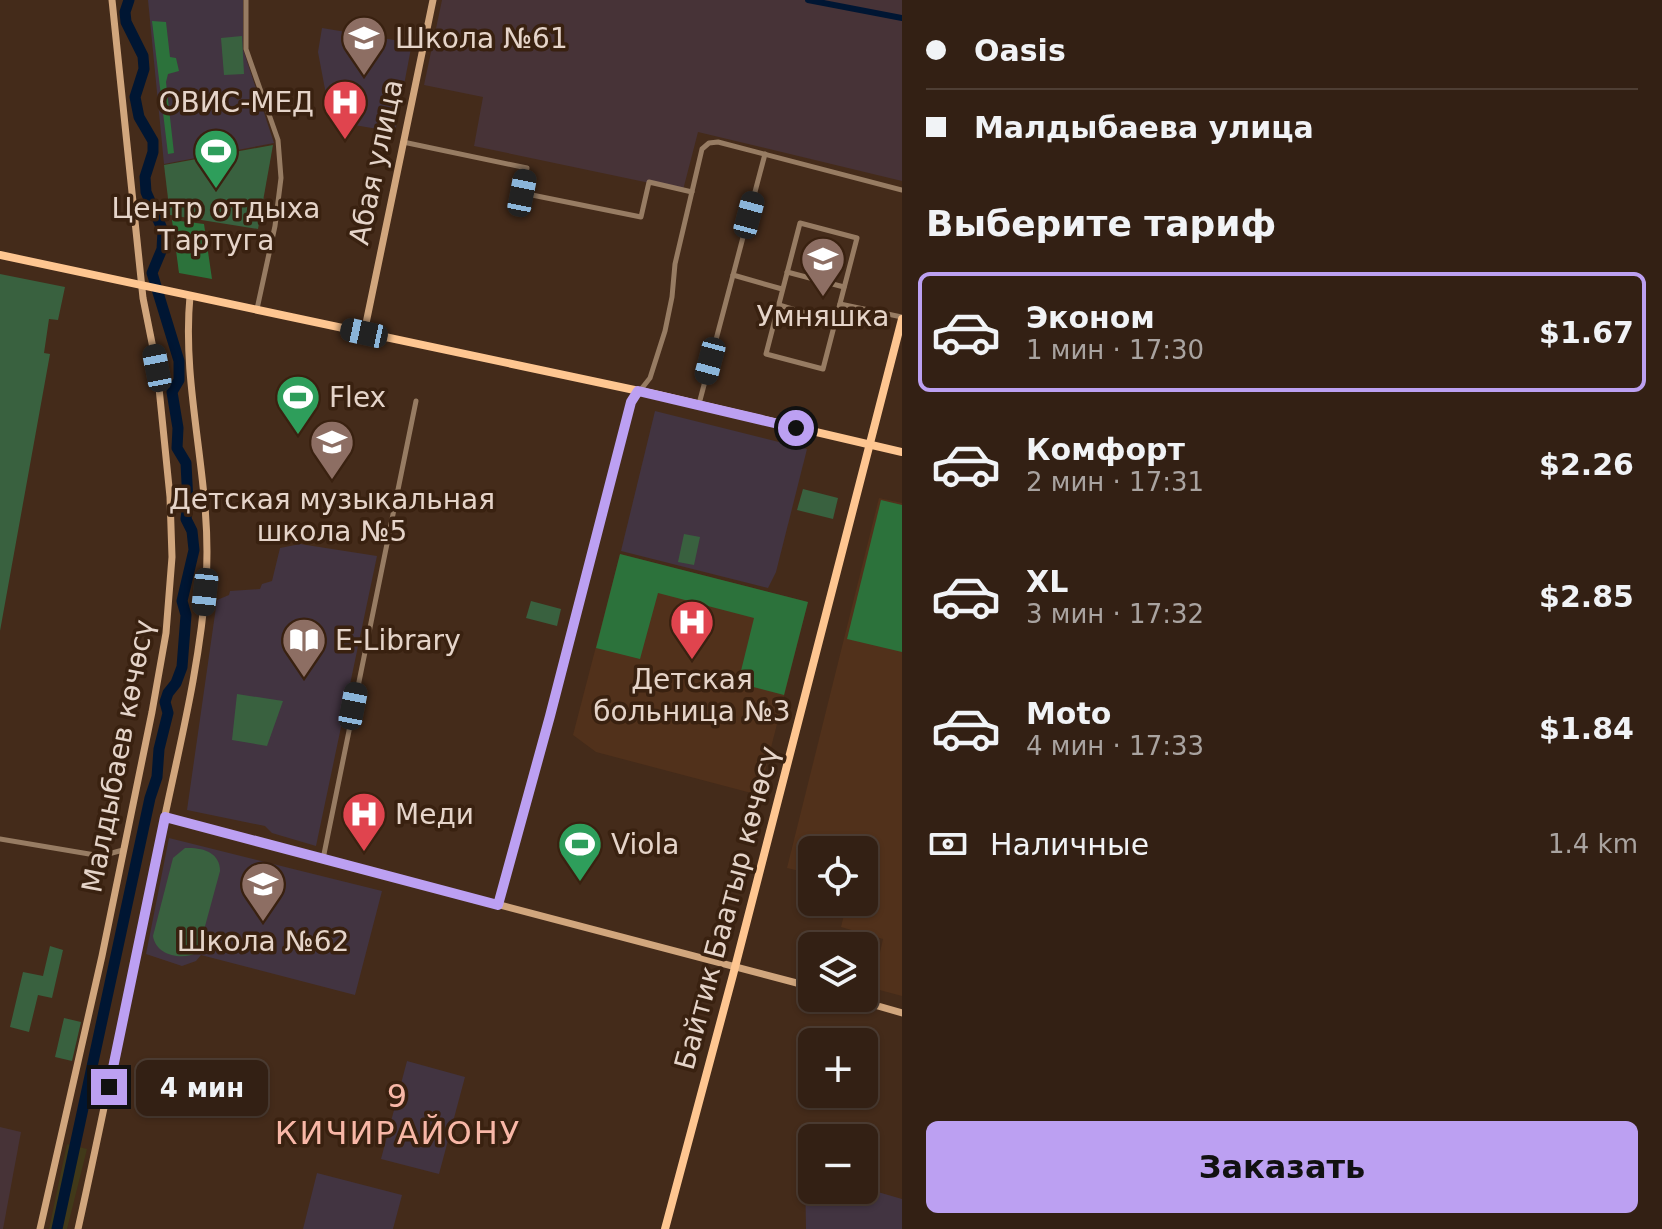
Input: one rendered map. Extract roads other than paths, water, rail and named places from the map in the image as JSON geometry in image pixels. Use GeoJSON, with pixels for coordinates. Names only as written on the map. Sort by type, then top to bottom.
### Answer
{"type":"FeatureCollection","features":[{"type":"Feature","properties":{"kind":"main road"},"geometry":{"type":"LineString","coordinates":[[0,255],[638,391],[902,452]]}},
{"type":"Feature","properties":{"kind":"main road","name":"Байтик Баатыр көчөсү"},"geometry":{"type":"LineString","coordinates":[[665,1229],[736,966],[902,318]]}},
{"type":"Feature","properties":{"kind":"street","name":"Малдыбаев көчөсү"},"geometry":{"type":"LineString","coordinates":[[40,1229],[102,956],[163,654],[172,557],[170,497],[157,368],[143,298],[146,287],[112,0]]}},
{"type":"Feature","properties":{"kind":"street"},"geometry":{"type":"LineString","coordinates":[[246,0],[246,49],[273,119],[281,178],[275,226],[257,310]]}},
{"type":"Feature","properties":{"kind":"street","name":"Абая улица"},"geometry":{"type":"LineString","coordinates":[[364,333],[432,1]]}},
{"type":"Feature","properties":{"kind":"street"},"geometry":{"type":"LineString","coordinates":[[403,142],[527,168],[522,193],[641,217],[649,182],[692,192]]}},
{"type":"Feature","properties":{"kind":"street"},"geometry":{"type":"LineString","coordinates":[[498,905],[631,402],[650,378],[665,331],[675,264],[702,149],[706,144],[718,142],[902,190]]}},
{"type":"Feature","properties":{"kind":"street"},"geometry":{"type":"LineString","coordinates":[[699,405],[765,154]]}},
{"type":"Feature","properties":{"kind":"street"},"geometry":{"type":"LineString","coordinates":[[800,223],[857,238],[844,287],[823,369],[766,354],[800,223]]}},
{"type":"Feature","properties":{"kind":"street"},"geometry":{"type":"LineString","coordinates":[[787,272],[844,287]]}},
{"type":"Feature","properties":{"kind":"street"},"geometry":{"type":"LineString","coordinates":[[733,275],[782,289]]}},
{"type":"Feature","properties":{"kind":"street","name":"Малдыбаев көчөсү"},"geometry":{"type":"LineString","coordinates":[[78,1229],[190,700],[206,580],[205,503],[187,341],[190,296]]}},
{"type":"Feature","properties":{"kind":"street"},"geometry":{"type":"LineString","coordinates":[[778,304],[835,322]]}},
{"type":"Feature","properties":{"kind":"street"},"geometry":{"type":"LineString","coordinates":[[840,304],[902,318]]}},
{"type":"Feature","properties":{"kind":"street"},"geometry":{"type":"LineString","coordinates":[[323,859],[416,401]]}},
{"type":"Feature","properties":{"kind":"street"},"geometry":{"type":"LineString","coordinates":[[165,817],[798,983]]}},
{"type":"Feature","properties":{"kind":"street"},"geometry":{"type":"LineString","coordinates":[[0,839],[101,856],[123,850]]}},
{"type":"Feature","properties":{"kind":"street"},"geometry":{"type":"LineString","coordinates":[[878,1006],[902,1013]]}},
{"type":"Feature","properties":{"kind":"waterway"},"geometry":{"type":"LineString","coordinates":[[57,1229],[157,777],[159,749],[168,713],[165,702],[182,667],[186,615],[182,601],[194,550],[192,531],[186,519],[186,463],[177,448],[178,428],[172,392],[179,380],[179,361],[152,273],[162,249],[163,231],[146,192],[145,177],[153,141],[139,117],[135,97],[144,69],[143,56],[126,22],[129,0]]}},
{"type":"Feature","properties":{"kind":"waterway"},"geometry":{"type":"LineString","coordinates":[[808,0],[902,18]]}},
{"type":"Feature","properties":{"kind":"place","name":"Школа №61"},"geometry":{"type":"Point","coordinates":[364,77]}},
{"type":"Feature","properties":{"kind":"place","name":"ОВИС-МЕД"},"geometry":{"type":"Point","coordinates":[345,141]}},
{"type":"Feature","properties":{"kind":"place","name":"Центр отдыха Тартуга"},"geometry":{"type":"Point","coordinates":[216,190]}},
{"type":"Feature","properties":{"kind":"place","name":"Умняшка"},"geometry":{"type":"Point","coordinates":[823,298]}},
{"type":"Feature","properties":{"kind":"place","name":"Flex"},"geometry":{"type":"Point","coordinates":[298,436]}},
{"type":"Feature","properties":{"kind":"place","name":"Детская музыкальная школа №5"},"geometry":{"type":"Point","coordinates":[332,481]}},
{"type":"Feature","properties":{"kind":"place","name":"Детская больница №3"},"geometry":{"type":"Point","coordinates":[692,661]}},
{"type":"Feature","properties":{"kind":"place","name":"E-Library"},"geometry":{"type":"Point","coordinates":[304,679]}},
{"type":"Feature","properties":{"kind":"place","name":"Меди"},"geometry":{"type":"Point","coordinates":[364,853]}},
{"type":"Feature","properties":{"kind":"place","name":"Viola"},"geometry":{"type":"Point","coordinates":[580,883]}},
{"type":"Feature","properties":{"kind":"place","name":"Школа №62"},"geometry":{"type":"Point","coordinates":[263,923]}},
{"type":"Feature","properties":{"kind":"district","name":"9 КИЧИРАЙОНУ"},"geometry":{"type":"Point","coordinates":[398,1114]}}]}
